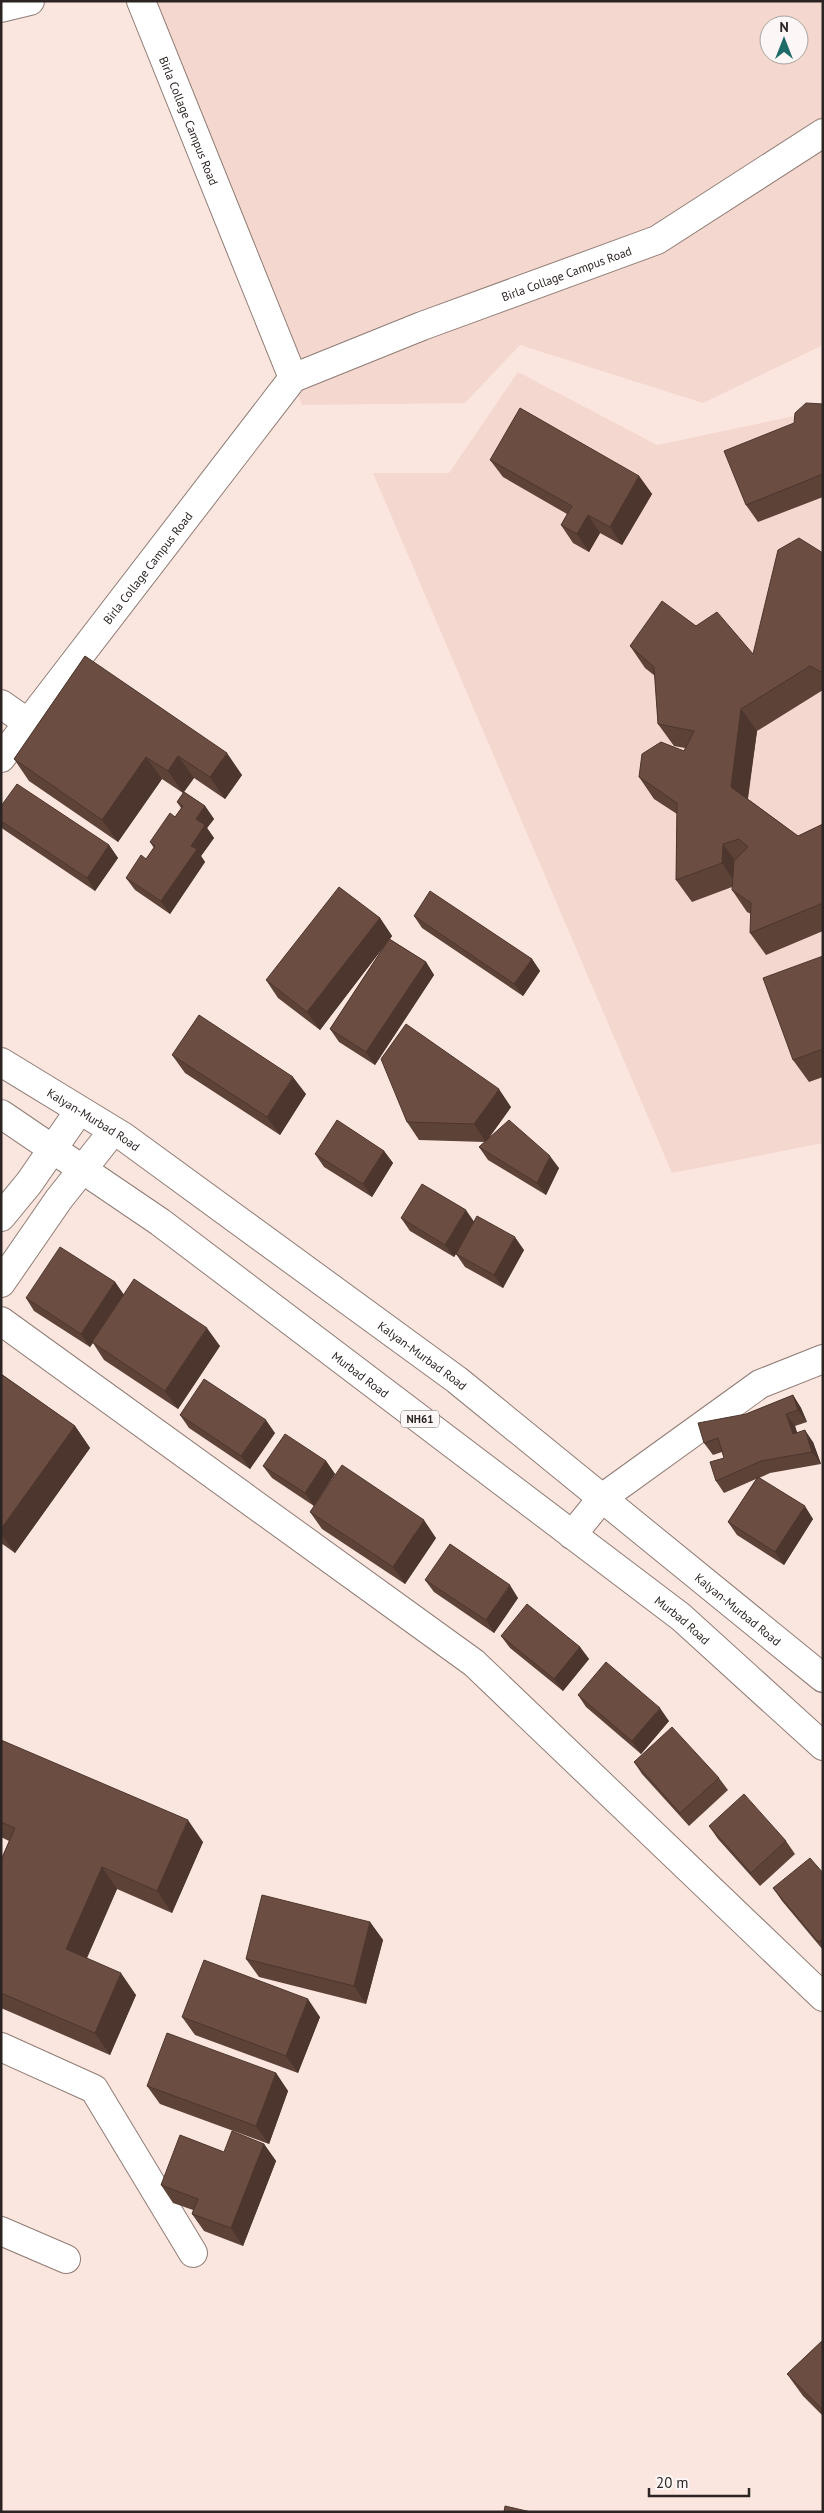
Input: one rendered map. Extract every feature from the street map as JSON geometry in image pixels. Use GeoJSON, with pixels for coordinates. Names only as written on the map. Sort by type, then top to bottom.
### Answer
{"type":"FeatureCollection","features":[{"type":"Feature","properties":{"kind":"main road"},"geometry":{"type":"LineString","coordinates":[[1,8],[30,1]]}},
{"type":"Feature","properties":{"kind":"main road","name":"Birla Collage Campus Road"},"geometry":{"type":"LineString","coordinates":[[141,1],[293,378]]}},
{"type":"Feature","properties":{"kind":"main road","name":"Birla Collage Campus Road"},"geometry":{"type":"LineString","coordinates":[[1,758],[293,378],[422,326],[656,240],[823,133]]}},
{"type":"Feature","properties":{"kind":"main road"},"geometry":{"type":"LineString","coordinates":[[1,704],[28,723]]}},
{"type":"Feature","properties":{"kind":"main road","name":"Kalyan-Murbad Road"},"geometry":{"type":"LineString","coordinates":[[1,1062],[124,1137],[457,1380],[823,1678]]}},
{"type":"Feature","properties":{"kind":"main road"},"geometry":{"type":"LineString","coordinates":[[1,1217],[54,1148],[79,1111]]}},
{"type":"Feature","properties":{"kind":"main road","name":"Murbad Road"},"geometry":{"type":"LineString","coordinates":[[1,1114],[54,1148],[160,1222],[681,1618],[823,1746]]}},
{"type":"Feature","properties":{"kind":"main road"},"geometry":{"type":"LineString","coordinates":[[1,1283],[59,1199],[113,1131]]}},
{"type":"Feature","properties":{"kind":"main road"},"geometry":{"type":"LineString","coordinates":[[1,1321],[474,1663],[823,1997]]}},
{"type":"Feature","properties":{"kind":"main road"},"geometry":{"type":"LineString","coordinates":[[572,1535],[602,1498],[760,1384],[823,1359]]}},
{"type":"Feature","properties":{"kind":"main road"},"geometry":{"type":"LineString","coordinates":[[1,2047],[94,2089],[193,2253]]}},
{"type":"Feature","properties":{"kind":"main road"},"geometry":{"type":"LineString","coordinates":[[1,2231],[66,2259]]}},
{"type":"Feature","properties":{"kind":"shaded area"},"geometry":{"type":"Polygon","coordinates":[[[137,1],[823,1],[823,345],[703,403],[520,345],[465,403],[302,405],[158,24],[137,1]]]}},
{"type":"Feature","properties":{"kind":"shaded area"},"geometry":{"type":"Polygon","coordinates":[[[518,372],[657,445],[823,410],[823,1143],[672,1173],[373,473],[449,473],[518,372]]]}},
{"type":"Feature","properties":{"kind":"building"},"geometry":{"type":"Polygon","coordinates":[[[806,403],[823,404],[823,474],[746,505],[724,451],[794,423],[795,413],[806,403]]]}},
{"type":"Feature","properties":{"kind":"building"},"geometry":{"type":"Polygon","coordinates":[[[520,408],[639,476],[610,527],[588,515],[577,534],[561,525],[572,506],[490,460],[520,408]]]}},
{"type":"Feature","properties":{"kind":"building"},"geometry":{"type":"Polygon","coordinates":[[[799,538],[823,553],[823,673],[810,666],[741,709],[731,787],[798,836],[823,824],[823,903],[750,933],[751,903],[732,890],[734,861],[748,847],[739,839],[723,844],[722,863],[676,880],[677,803],[639,777],[642,754],[661,742],[684,751],[694,731],[658,724],[654,667],[630,646],[662,601],[696,626],[717,612],[753,654],[778,550],[799,538]]]}},
{"type":"Feature","properties":{"kind":"building"},"geometry":{"type":"Polygon","coordinates":[[[85,656],[227,753],[210,777],[178,756],[168,771],[146,757],[102,820],[14,759],[85,656]]]}},
{"type":"Feature","properties":{"kind":"building"},"geometry":{"type":"Polygon","coordinates":[[[17,784],[109,845],[87,878],[1,821],[1,806],[17,784]]]}},
{"type":"Feature","properties":{"kind":"building"},"geometry":{"type":"Polygon","coordinates":[[[184,792],[205,806],[196,819],[205,825],[191,846],[197,849],[161,901],[126,878],[141,855],[146,859],[155,846],[150,842],[170,813],[175,817],[183,806],[177,802],[184,792]]]}},
{"type":"Feature","properties":{"kind":"building"},"geometry":{"type":"Polygon","coordinates":[[[339,887],[380,918],[307,1012],[266,980],[339,887]]]}},
{"type":"Feature","properties":{"kind":"building"},"geometry":{"type":"Polygon","coordinates":[[[430,891],[532,959],[514,984],[414,916],[430,891]]]}},
{"type":"Feature","properties":{"kind":"building"},"geometry":{"type":"Polygon","coordinates":[[[389,939],[426,962],[366,1052],[330,1029],[389,939]]]}},
{"type":"Feature","properties":{"kind":"building"},"geometry":{"type":"Polygon","coordinates":[[[823,956],[823,1049],[793,1060],[763,978],[823,956]]]}},
{"type":"Feature","properties":{"kind":"building"},"geometry":{"type":"Polygon","coordinates":[[[199,1015],[293,1077],[267,1117],[172,1055],[199,1015]]]}},
{"type":"Feature","properties":{"kind":"building"},"geometry":{"type":"Polygon","coordinates":[[[406,1024],[499,1089],[474,1124],[407,1122],[381,1059],[406,1024]]]}},
{"type":"Feature","properties":{"kind":"building"},"geometry":{"type":"Polygon","coordinates":[[[337,1120],[384,1151],[363,1184],[315,1154],[337,1120]]]}},
{"type":"Feature","properties":{"kind":"building"},"geometry":{"type":"Polygon","coordinates":[[[509,1120],[550,1156],[537,1183],[479,1147],[509,1120]]]}},
{"type":"Feature","properties":{"kind":"building"},"geometry":{"type":"Polygon","coordinates":[[[422,1184],[466,1210],[445,1245],[401,1218],[422,1184]]]}},
{"type":"Feature","properties":{"kind":"building"},"geometry":{"type":"Polygon","coordinates":[[[477,1216],[515,1237],[494,1275],[456,1254],[477,1216]]]}},
{"type":"Feature","properties":{"kind":"building"},"geometry":{"type":"Polygon","coordinates":[[[60,1247],[115,1282],[81,1334],[26,1298],[60,1247]]]}},
{"type":"Feature","properties":{"kind":"building"},"geometry":{"type":"Polygon","coordinates":[[[134,1279],[207,1328],[165,1391],[92,1342],[134,1279]]]}},
{"type":"Feature","properties":{"kind":"building"},"geometry":{"type":"Polygon","coordinates":[[[1,1374],[75,1426],[1,1529],[1,1374]]]}},
{"type":"Feature","properties":{"kind":"building"},"geometry":{"type":"Polygon","coordinates":[[[204,1379],[266,1420],[241,1456],[180,1415],[204,1379]]]}},
{"type":"Feature","properties":{"kind":"building"},"geometry":{"type":"Polygon","coordinates":[[[793,1395],[798,1410],[786,1414],[793,1434],[805,1430],[812,1452],[761,1461],[716,1481],[710,1462],[724,1458],[718,1438],[704,1443],[698,1423],[746,1414],[793,1395]]]}},
{"type":"Feature","properties":{"kind":"building"},"geometry":{"type":"Polygon","coordinates":[[[285,1434],[326,1461],[305,1493],[263,1466],[285,1434]]]}},
{"type":"Feature","properties":{"kind":"building"},"geometry":{"type":"Polygon","coordinates":[[[342,1465],[424,1520],[393,1567],[310,1512],[342,1465]]]}},
{"type":"Feature","properties":{"kind":"building"},"geometry":{"type":"Polygon","coordinates":[[[758,1477],[805,1506],[775,1552],[728,1522],[758,1477]]]}},
{"type":"Feature","properties":{"kind":"building"},"geometry":{"type":"Polygon","coordinates":[[[450,1544],[510,1585],[486,1620],[425,1580],[450,1544]]]}},
{"type":"Feature","properties":{"kind":"building"},"geometry":{"type":"Polygon","coordinates":[[[527,1604],[580,1647],[554,1679],[501,1636],[527,1604]]]}},
{"type":"Feature","properties":{"kind":"building"},"geometry":{"type":"Polygon","coordinates":[[[606,1662],[660,1708],[632,1741],[578,1695],[606,1662]]]}},
{"type":"Feature","properties":{"kind":"building"},"geometry":{"type":"Polygon","coordinates":[[[672,1727],[719,1778],[680,1813],[634,1762],[672,1727]]]}},
{"type":"Feature","properties":{"kind":"building"},"geometry":{"type":"Polygon","coordinates":[[[1,1740],[188,1820],[157,1891],[102,1867],[66,1949],[121,1973],[95,2033],[1,1993],[1,1860],[15,1828],[1,1822],[1,1740]]]}},
{"type":"Feature","properties":{"kind":"building"},"geometry":{"type":"Polygon","coordinates":[[[744,1794],[786,1841],[751,1873],[709,1826],[744,1794]]]}},
{"type":"Feature","properties":{"kind":"building"},"geometry":{"type":"Polygon","coordinates":[[[810,1858],[823,1873],[823,1939],[818,1942],[773,1888],[810,1858]]]}},
{"type":"Feature","properties":{"kind":"building"},"geometry":{"type":"Polygon","coordinates":[[[262,1895],[370,1922],[354,1986],[246,1959],[262,1895]]]}},
{"type":"Feature","properties":{"kind":"building"},"geometry":{"type":"Polygon","coordinates":[[[204,1960],[308,1999],[286,2056],[182,2017],[204,1960]]]}},
{"type":"Feature","properties":{"kind":"building"},"geometry":{"type":"Polygon","coordinates":[[[167,2033],[276,2073],[256,2126],[147,2086],[167,2033]]]}},
{"type":"Feature","properties":{"kind":"building"},"geometry":{"type":"Polygon","coordinates":[[[232,2131],[264,2144],[231,2228],[192,2214],[198,2199],[161,2185],[180,2135],[224,2152],[232,2131]]]}},
{"type":"Feature","properties":{"kind":"building"},"geometry":{"type":"Polygon","coordinates":[[[823,2340],[823,2410],[787,2374],[823,2340]]]}},
{"type":"Feature","properties":{"kind":"building"},"geometry":{"type":"Polygon","coordinates":[[[505,2506],[531,2512],[504,2512],[505,2506]]]}}]}
